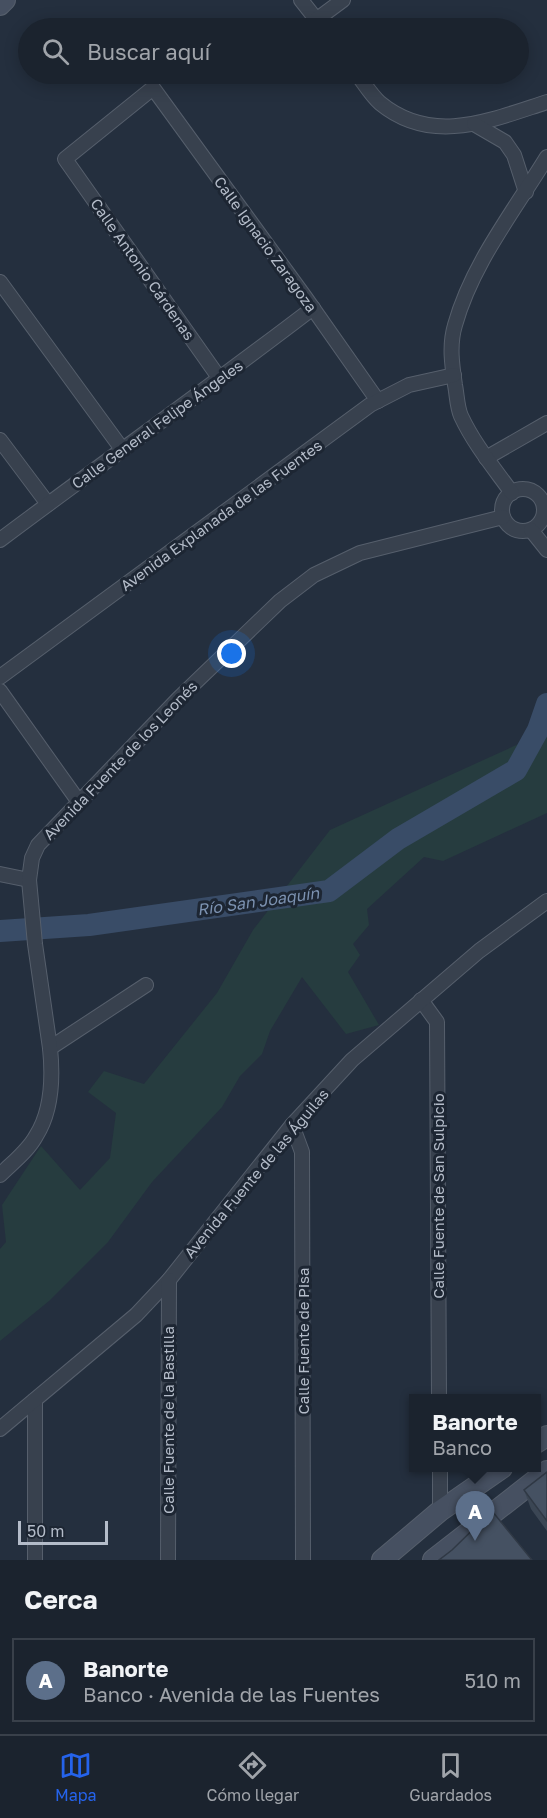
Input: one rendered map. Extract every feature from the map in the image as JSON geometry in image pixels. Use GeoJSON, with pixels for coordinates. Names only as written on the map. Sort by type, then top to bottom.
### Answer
{"type":"FeatureCollection","features":[{"type":"Feature","properties":{"kind":"main road"},"geometry":{"type":"LineString","coordinates":[[0,5],[5,0]]}},
{"type":"Feature","properties":{"kind":"main road"},"geometry":{"type":"LineString","coordinates":[[433,1560],[547,1471]]}},
{"type":"Feature","properties":{"kind":"main road"},"geometry":{"type":"LineString","coordinates":[[381,1560],[440,1511],[495,1472]]}},
{"type":"Feature","properties":{"kind":"street"},"geometry":{"type":"LineString","coordinates":[[301,0],[315,18]]}},
{"type":"Feature","properties":{"kind":"street"},"geometry":{"type":"LineString","coordinates":[[326,18],[344,0]]}},
{"type":"Feature","properties":{"kind":"street"},"geometry":{"type":"LineString","coordinates":[[365,84],[378,101],[397,115],[420,123],[449,127],[474,124],[547,102]]}},
{"type":"Feature","properties":{"kind":"street","name":"Calle Ignacio Zaragoza"},"geometry":{"type":"LineString","coordinates":[[65,159],[153,88],[378,401]]}},
{"type":"Feature","properties":{"kind":"street"},"geometry":{"type":"LineString","coordinates":[[474,124],[505,142],[514,155],[526,192]]}},
{"type":"Feature","properties":{"kind":"street"},"geometry":{"type":"LineString","coordinates":[[512,493],[486,458],[461,415],[452,362],[454,327],[467,292],[487,252],[547,157]]}},
{"type":"Feature","properties":{"kind":"street","name":"Calle Antonio Cárdenas"},"geometry":{"type":"LineString","coordinates":[[65,159],[220,379]]}},
{"type":"Feature","properties":{"kind":"street"},"geometry":{"type":"LineString","coordinates":[[0,282],[122,449]]}},
{"type":"Feature","properties":{"kind":"street","name":"Calle General Felipe Ángeles"},"geometry":{"type":"LineString","coordinates":[[0,540],[313,308]]}},
{"type":"Feature","properties":{"kind":"street","name":"Avenida Explanada de las Fuentes"},"geometry":{"type":"LineString","coordinates":[[0,677],[361,412],[409,385],[454,375]]}},
{"type":"Feature","properties":{"kind":"street"},"geometry":{"type":"LineString","coordinates":[[486,458],[547,423]]}},
{"type":"Feature","properties":{"kind":"street"},"geometry":{"type":"LineString","coordinates":[[0,440],[48,504]]}},
{"type":"Feature","properties":{"kind":"street"},"geometry":{"type":"LineString","coordinates":[[520,489],[529,490],[543,501],[546,510],[538,525],[525,531],[512,528],[504,517],[503,504],[512,493],[520,489]]}},
{"type":"Feature","properties":{"kind":"street","name":"Avenida Fuente de los Leonés"},"geometry":{"type":"LineString","coordinates":[[0,1174],[36,1137],[45,1116],[51,1089],[52,1065],[31,918],[29,880],[32,858],[38,845],[178,699],[280,602],[314,575],[360,554],[504,517]]}},
{"type":"Feature","properties":{"kind":"street"},"geometry":{"type":"LineString","coordinates":[[531,530],[547,550]]}},
{"type":"Feature","properties":{"kind":"street"},"geometry":{"type":"LineString","coordinates":[[0,691],[79,802]]}},
{"type":"Feature","properties":{"kind":"street"},"geometry":{"type":"LineString","coordinates":[[0,874],[29,880]]}},
{"type":"Feature","properties":{"kind":"street","name":"Avenida Fuente de las Águilas"},"geometry":{"type":"LineString","coordinates":[[0,1429],[136,1315],[169,1280],[292,1125],[352,1060],[479,951],[547,901]]}},
{"type":"Feature","properties":{"kind":"street"},"geometry":{"type":"LineString","coordinates":[[50,1048],[146,985]]}},
{"type":"Feature","properties":{"kind":"street","name":"Calle Fuente de San Sulpicio"},"geometry":{"type":"LineString","coordinates":[[421,1000],[437,1022],[439,1394]]}},
{"type":"Feature","properties":{"kind":"street","name":"Calle Fuente de Pisa"},"geometry":{"type":"LineString","coordinates":[[292,1125],[302,1152],[303,1560]]}},
{"type":"Feature","properties":{"kind":"street","name":"Calle Fuente de la Bastilla"},"geometry":{"type":"LineString","coordinates":[[168,1560],[169,1280]]}},
{"type":"Feature","properties":{"kind":"street"},"geometry":{"type":"LineString","coordinates":[[35,1400],[35,1560]]}},
{"type":"Feature","properties":{"kind":"street"},"geometry":{"type":"LineString","coordinates":[[440,1472],[440,1511]]}},
{"type":"Feature","properties":{"kind":"green space"},"geometry":{"type":"Polygon","coordinates":[[[547,731],[547,813],[443,861],[424,857],[367,909],[369,925],[353,944],[360,955],[348,972],[379,1025],[346,1034],[302,977],[270,1031],[262,1054],[240,1076],[222,1107],[152,1182],[108,1242],[49,1301],[0,1341],[0,1249],[6,1242],[2,1205],[41,1146],[80,1190],[110,1158],[116,1113],[88,1092],[104,1071],[144,1084],[217,993],[253,930],[330,830],[547,731]]]}},
{"type":"Feature","properties":{"kind":"building"},"geometry":{"type":"Polygon","coordinates":[[[547,1472],[547,1521],[524,1490],[547,1472]]]}},
{"type":"Feature","properties":{"kind":"building"},"geometry":{"type":"Polygon","coordinates":[[[492,1511],[532,1560],[439,1560],[452,1550],[492,1511]]]}},
{"type":"Feature","properties":{"kind":"waterway","name":"Río San Joaquín"},"geometry":{"type":"LineString","coordinates":[[0,931],[89,925],[329,891],[398,839],[516,770],[538,730],[547,704]]}},
{"type":"Feature","properties":{"kind":"place","name":"Banorte"},"geometry":{"type":"Point","coordinates":[475,1541]}}]}
